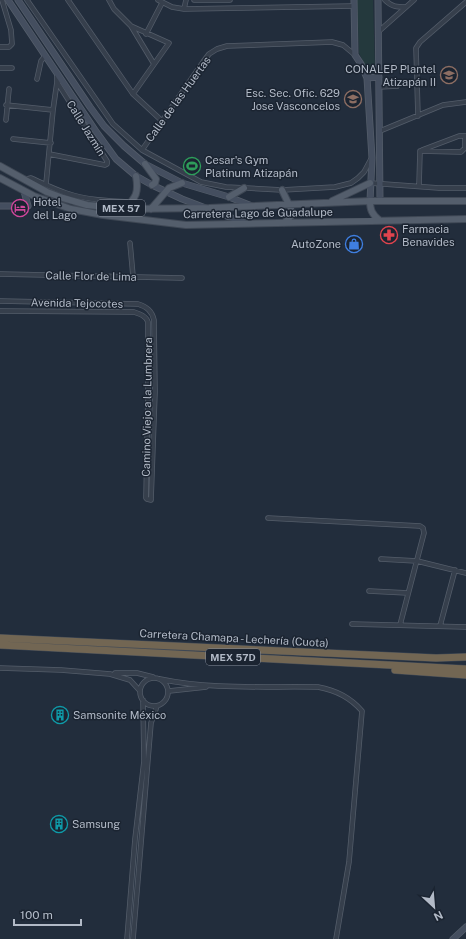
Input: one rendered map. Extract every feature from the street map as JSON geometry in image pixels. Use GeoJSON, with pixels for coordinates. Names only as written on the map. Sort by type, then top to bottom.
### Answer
{"type":"FeatureCollection","features":[{"type":"Feature","properties":{"kind":"highway","name":"Carretera Chamapa - Lechería (Cuota)"},"geometry":{"type":"LineString","coordinates":[[0,638],[436,658],[466,657]]}},
{"type":"Feature","properties":{"kind":"highway","name":"Carretera Chamapa - Lechería (Cuota)"},"geometry":{"type":"LineString","coordinates":[[0,646],[466,668]]}},
{"type":"Feature","properties":{"kind":"highway"},"geometry":{"type":"LineString","coordinates":[[353,663],[372,668],[466,675]]}},
{"type":"Feature","properties":{"kind":"main road"},"geometry":{"type":"LineString","coordinates":[[8,0],[57,73],[59,81],[111,154],[136,176],[152,185],[182,199],[248,224]]}},
{"type":"Feature","properties":{"kind":"main road"},"geometry":{"type":"LineString","coordinates":[[18,0],[104,126],[145,164],[156,179],[155,184],[152,185]]}},
{"type":"Feature","properties":{"kind":"main road"},"geometry":{"type":"LineString","coordinates":[[378,0],[377,33],[381,184],[380,201]]}},
{"type":"Feature","properties":{"kind":"main road"},"geometry":{"type":"LineString","coordinates":[[354,3],[355,55],[367,78],[372,158],[370,209],[379,220]]}},
{"type":"Feature","properties":{"kind":"main road"},"geometry":{"type":"LineString","coordinates":[[367,78],[379,77]]}},
{"type":"Feature","properties":{"kind":"main road"},"geometry":{"type":"LineString","coordinates":[[372,158],[380,158]]}},
{"type":"Feature","properties":{"kind":"main road"},"geometry":{"type":"LineString","coordinates":[[145,164],[182,183],[229,197],[252,206]]}},
{"type":"Feature","properties":{"kind":"main road","name":"Carretera Lago de Guadalupe"},"geometry":{"type":"LineString","coordinates":[[0,166],[47,192],[77,202],[124,209],[208,208],[370,201]]}},
{"type":"Feature","properties":{"kind":"main road"},"geometry":{"type":"LineString","coordinates":[[124,209],[137,194],[138,186],[136,176]]}},
{"type":"Feature","properties":{"kind":"main road","name":"Carretera Lago de Guadalupe"},"geometry":{"type":"LineString","coordinates":[[0,178],[34,196],[60,206],[103,215],[186,225],[379,220]]}},
{"type":"Feature","properties":{"kind":"main road"},"geometry":{"type":"LineString","coordinates":[[151,209],[165,191],[174,185],[182,183]]}},
{"type":"Feature","properties":{"kind":"main road"},"geometry":{"type":"LineString","coordinates":[[330,202],[370,183]]}},
{"type":"Feature","properties":{"kind":"main road"},"geometry":{"type":"LineString","coordinates":[[229,197],[244,188]]}},
{"type":"Feature","properties":{"kind":"main road"},"geometry":{"type":"LineString","coordinates":[[282,190],[289,204],[292,215],[284,223]]}},
{"type":"Feature","properties":{"kind":"main road"},"geometry":{"type":"LineString","coordinates":[[24,191],[28,206]]}},
{"type":"Feature","properties":{"kind":"main road"},"geometry":{"type":"LineString","coordinates":[[28,206],[34,196]]}},
{"type":"Feature","properties":{"kind":"main road","name":"MEX 57"},"geometry":{"type":"LineString","coordinates":[[370,201],[466,201]]}},
{"type":"Feature","properties":{"kind":"main road"},"geometry":{"type":"LineString","coordinates":[[459,201],[466,208]]}},
{"type":"Feature","properties":{"kind":"main road"},"geometry":{"type":"LineString","coordinates":[[0,206],[28,206]]}},
{"type":"Feature","properties":{"kind":"main road"},"geometry":{"type":"LineString","coordinates":[[457,219],[466,214]]}},
{"type":"Feature","properties":{"kind":"main road","name":"MEX 57"},"geometry":{"type":"LineString","coordinates":[[379,220],[466,219]]}},
{"type":"Feature","properties":{"kind":"main road"},"geometry":{"type":"LineString","coordinates":[[453,939],[466,927]]}},
{"type":"Feature","properties":{"kind":"street"},"geometry":{"type":"LineString","coordinates":[[0,47],[9,47],[12,44],[11,30],[1,0]]}},
{"type":"Feature","properties":{"kind":"street"},"geometry":{"type":"LineString","coordinates":[[28,0],[113,124],[142,150],[201,182],[226,187],[282,190],[334,187],[351,183],[358,178],[364,172],[372,158]]}},
{"type":"Feature","properties":{"kind":"street"},"geometry":{"type":"LineString","coordinates":[[68,0],[133,94],[161,120]]}},
{"type":"Feature","properties":{"kind":"street"},"geometry":{"type":"LineString","coordinates":[[109,0],[114,9],[130,26],[154,64]]}},
{"type":"Feature","properties":{"kind":"street"},"geometry":{"type":"LineString","coordinates":[[184,9],[186,0]]}},
{"type":"Feature","properties":{"kind":"street"},"geometry":{"type":"LineString","coordinates":[[194,0],[230,0]]}},
{"type":"Feature","properties":{"kind":"street"},"geometry":{"type":"LineString","coordinates":[[385,0],[396,7],[406,7]]}},
{"type":"Feature","properties":{"kind":"street"},"geometry":{"type":"LineString","coordinates":[[377,33],[414,0]]}},
{"type":"Feature","properties":{"kind":"street"},"geometry":{"type":"LineString","coordinates":[[146,34],[160,1],[172,7],[184,9],[354,3]]}},
{"type":"Feature","properties":{"kind":"street"},"geometry":{"type":"LineString","coordinates":[[418,116],[416,48],[420,42],[466,2]]}},
{"type":"Feature","properties":{"kind":"street"},"geometry":{"type":"LineString","coordinates":[[130,26],[169,43],[133,94]]}},
{"type":"Feature","properties":{"kind":"street","name":"Calle de las Huertas"},"geometry":{"type":"LineString","coordinates":[[142,150],[161,120],[209,54],[217,49],[227,46],[332,42],[343,45],[355,55]]}},
{"type":"Feature","properties":{"kind":"street"},"geometry":{"type":"LineString","coordinates":[[37,79],[41,61],[45,56]]}},
{"type":"Feature","properties":{"kind":"street"},"geometry":{"type":"LineString","coordinates":[[0,68],[12,68]]}},
{"type":"Feature","properties":{"kind":"street"},"geometry":{"type":"LineString","coordinates":[[46,184],[53,110],[59,81]]}},
{"type":"Feature","properties":{"kind":"street","name":"Calle Jazmín"},"geometry":{"type":"LineString","coordinates":[[49,154],[104,166],[107,164],[107,161],[59,81]]}},
{"type":"Feature","properties":{"kind":"street"},"geometry":{"type":"LineString","coordinates":[[379,87],[397,86]]}},
{"type":"Feature","properties":{"kind":"street"},"geometry":{"type":"LineString","coordinates":[[6,120],[9,89]]}},
{"type":"Feature","properties":{"kind":"street"},"geometry":{"type":"LineString","coordinates":[[380,130],[443,105],[466,102]]}},
{"type":"Feature","properties":{"kind":"street"},"geometry":{"type":"LineString","coordinates":[[8,106],[53,110]]}},
{"type":"Feature","properties":{"kind":"street"},"geometry":{"type":"LineString","coordinates":[[459,136],[466,136],[465,148],[461,152],[420,151],[459,136]]}},
{"type":"Feature","properties":{"kind":"street"},"geometry":{"type":"LineString","coordinates":[[14,139],[51,143]]}},
{"type":"Feature","properties":{"kind":"street"},"geometry":{"type":"LineString","coordinates":[[419,186],[420,151]]}},
{"type":"Feature","properties":{"kind":"street"},"geometry":{"type":"LineString","coordinates":[[26,181],[27,179],[31,178],[73,195],[110,201],[131,202]]}},
{"type":"Feature","properties":{"kind":"street"},"geometry":{"type":"LineString","coordinates":[[370,183],[466,188]]}},
{"type":"Feature","properties":{"kind":"street"},"geometry":{"type":"LineString","coordinates":[[130,243],[133,276]]}},
{"type":"Feature","properties":{"kind":"street","name":"Calle Flor de Lima"},"geometry":{"type":"LineString","coordinates":[[0,274],[182,278]]}},
{"type":"Feature","properties":{"kind":"street","name":"Avenida Tejocotes"},"geometry":{"type":"LineString","coordinates":[[0,301],[138,304],[144,306],[151,312]]}},
{"type":"Feature","properties":{"kind":"street","name":"Avenida Tejocotes"},"geometry":{"type":"LineString","coordinates":[[0,311],[134,312],[144,316]]}},
{"type":"Feature","properties":{"kind":"street","name":"Camino Viejo a la Lumbrera"},"geometry":{"type":"LineString","coordinates":[[144,316],[148,322],[147,499],[151,500],[155,392],[154,320],[151,312]]}},
{"type":"Feature","properties":{"kind":"street"},"geometry":{"type":"LineString","coordinates":[[268,518],[420,526],[423,528],[424,533],[400,625]]}},
{"type":"Feature","properties":{"kind":"street"},"geometry":{"type":"LineString","coordinates":[[381,559],[416,560],[466,573]]}},
{"type":"Feature","properties":{"kind":"street"},"geometry":{"type":"LineString","coordinates":[[440,626],[455,570]]}},
{"type":"Feature","properties":{"kind":"street"},"geometry":{"type":"LineString","coordinates":[[368,591],[408,593]]}},
{"type":"Feature","properties":{"kind":"street"},"geometry":{"type":"LineString","coordinates":[[352,624],[466,627]]}},
{"type":"Feature","properties":{"kind":"street"},"geometry":{"type":"LineString","coordinates":[[0,668],[61,670],[110,674],[137,673],[178,683],[214,686],[318,687],[328,689],[348,698],[356,704],[362,711],[349,862],[336,939]]}},
{"type":"Feature","properties":{"kind":"street"},"geometry":{"type":"LineString","coordinates":[[110,674],[130,680],[140,691],[143,700],[144,761],[135,839],[127,939]]}},
{"type":"Feature","properties":{"kind":"street"},"geometry":{"type":"LineString","coordinates":[[140,691],[147,680],[158,678],[166,684],[169,691],[166,700],[157,706],[149,705],[143,700]]}},
{"type":"Feature","properties":{"kind":"street"},"geometry":{"type":"LineString","coordinates":[[169,691],[214,686]]}},
{"type":"Feature","properties":{"kind":"street"},"geometry":{"type":"LineString","coordinates":[[133,939],[151,723],[157,706]]}},
{"type":"Feature","properties":{"kind":"green space"},"geometry":{"type":"Polygon","coordinates":[[[357,0],[373,0],[375,71],[368,72],[359,53],[357,0]]]}},
{"type":"Feature","properties":{"kind":"place","name":"CONALEP Plantel Atizapán II"},"geometry":{"type":"Point","coordinates":[449,75]}},
{"type":"Feature","properties":{"kind":"place","name":"Esc. Sec. Ofic. 629 Jose Vasconcelos"},"geometry":{"type":"Point","coordinates":[353,99]}},
{"type":"Feature","properties":{"kind":"place","name":"Cesar's Gym Platinum Atizapán"},"geometry":{"type":"Point","coordinates":[192,166]}},
{"type":"Feature","properties":{"kind":"place","name":"Hotel del Lago"},"geometry":{"type":"Point","coordinates":[20,208]}},
{"type":"Feature","properties":{"kind":"place","name":"Farmacia Benavides"},"geometry":{"type":"Point","coordinates":[389,235]}},
{"type":"Feature","properties":{"kind":"place","name":"AutoZone"},"geometry":{"type":"Point","coordinates":[354,244]}},
{"type":"Feature","properties":{"kind":"place","name":"Samsonite México"},"geometry":{"type":"Point","coordinates":[60,715]}},
{"type":"Feature","properties":{"kind":"place","name":"Samsung"},"geometry":{"type":"Point","coordinates":[59,824]}}]}
